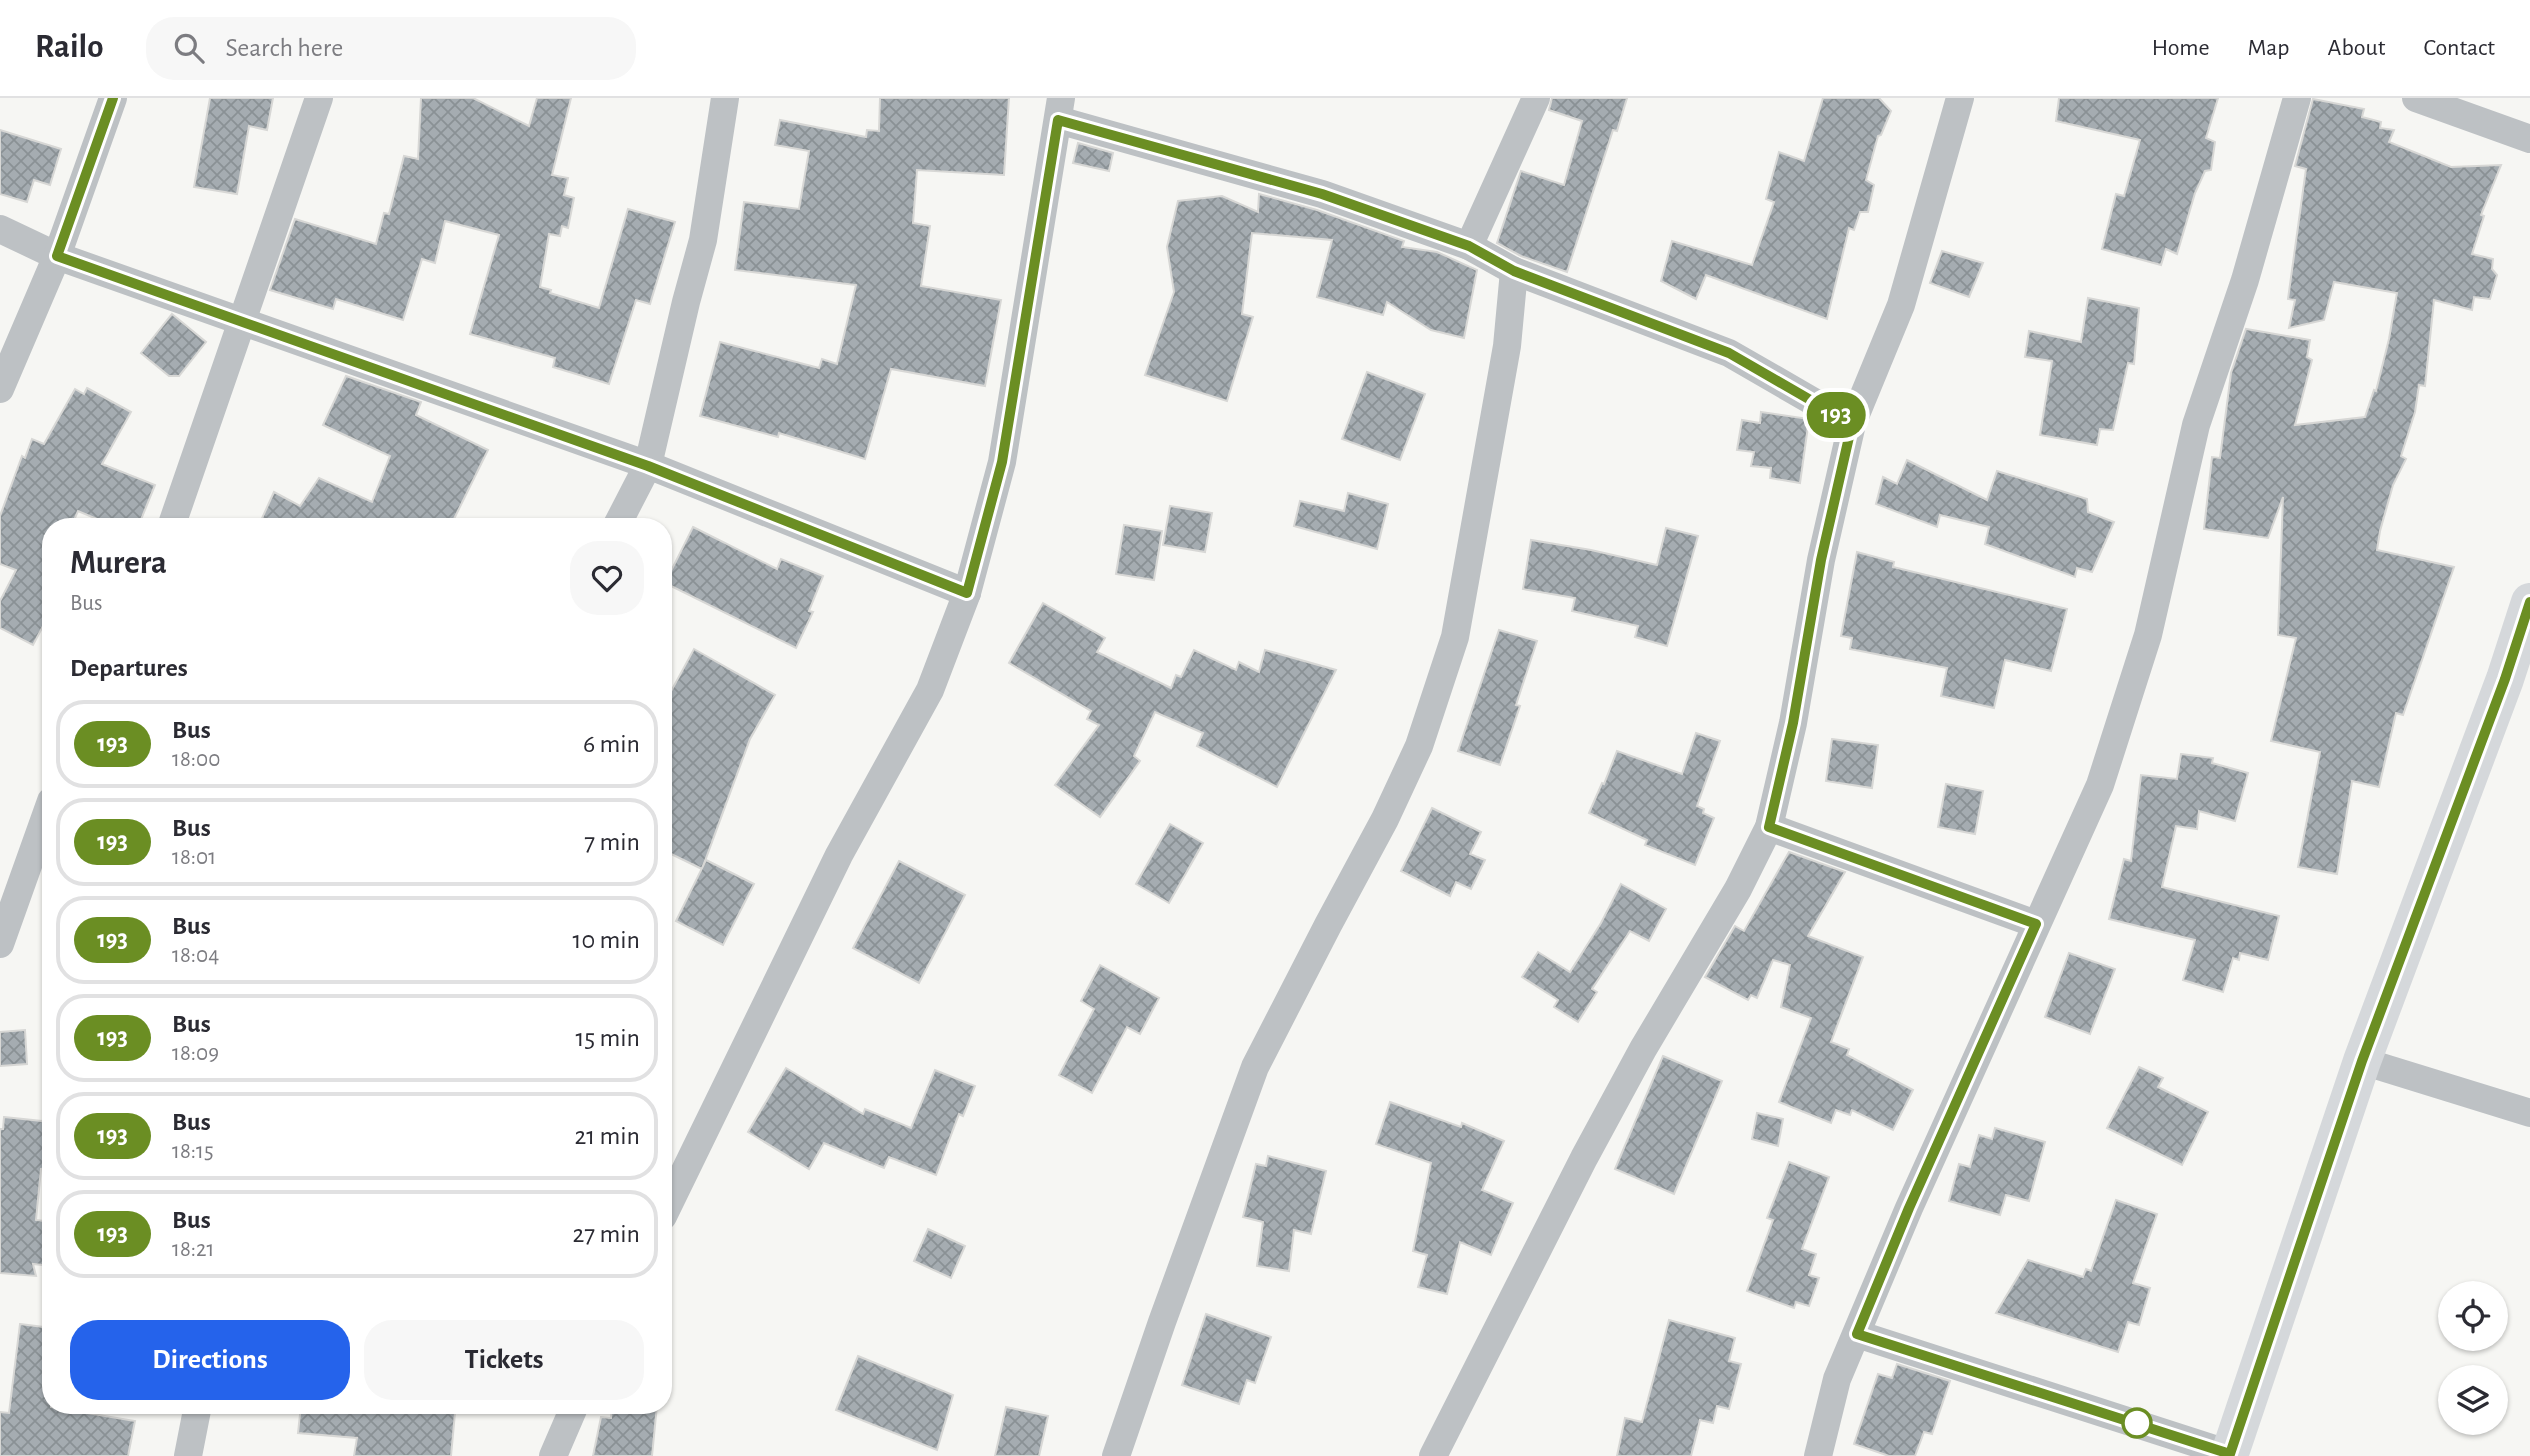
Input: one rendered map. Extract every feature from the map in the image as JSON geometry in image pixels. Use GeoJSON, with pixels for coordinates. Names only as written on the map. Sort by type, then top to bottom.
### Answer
{"type":"FeatureCollection","features":[{"type":"Feature","properties":{"kind":"street"},"geometry":{"type":"LineString","coordinates":[[0,389],[57,256],[113,98]]}},
{"type":"Feature","properties":{"kind":"street"},"geometry":{"type":"LineString","coordinates":[[174,518],[319,98]]}},
{"type":"Feature","properties":{"kind":"street"},"geometry":{"type":"LineString","coordinates":[[622,518],[648,466],[703,240],[725,98]]}},
{"type":"Feature","properties":{"kind":"street"},"geometry":{"type":"LineString","coordinates":[[1469,246],[1536,98]]}},
{"type":"Feature","properties":{"kind":"street"},"geometry":{"type":"LineString","coordinates":[[1433,1456],[1584,1158],[1643,1049],[1738,889],[1769,827],[1793,723],[1821,560],[1852,424],[1901,305],[1960,98]]}},
{"type":"Feature","properties":{"kind":"street"},"geometry":{"type":"LineString","coordinates":[[1818,1456],[1838,1379],[1909,1208],[2100,785],[2148,635],[2196,425],[2245,280],[2297,98]]}},
{"type":"Feature","properties":{"kind":"street"},"geometry":{"type":"LineString","coordinates":[[2416,98],[2530,139]]}},
{"type":"Feature","properties":{"kind":"street"},"geometry":{"type":"LineString","coordinates":[[672,1198],[839,855],[930,690],[967,593],[1002,462],[1060,109],[1322,194],[1469,246],[1514,271],[1729,353],[1852,424]]}},
{"type":"Feature","properties":{"kind":"street"},"geometry":{"type":"LineString","coordinates":[[0,229],[57,256],[648,466],[967,593]]}},
{"type":"Feature","properties":{"kind":"street"},"geometry":{"type":"LineString","coordinates":[[1116,1456],[1255,1067],[1385,819],[1419,746],[1455,637],[1507,346],[1514,271]]}},
{"type":"Feature","properties":{"kind":"street"},"geometry":{"type":"LineString","coordinates":[[1857,1334],[2230,1455],[2362,1061],[2505,679],[2530,602]]}},
{"type":"Feature","properties":{"kind":"street"},"geometry":{"type":"LineString","coordinates":[[0,944],[42,826]]}},
{"type":"Feature","properties":{"kind":"street"},"geometry":{"type":"LineString","coordinates":[[1769,827],[2036,924]]}},
{"type":"Feature","properties":{"kind":"street"},"geometry":{"type":"LineString","coordinates":[[2362,1061],[2530,1113]]}},
{"type":"Feature","properties":{"kind":"street"},"geometry":{"type":"LineString","coordinates":[[188,1456],[196,1414]]}},
{"type":"Feature","properties":{"kind":"street"},"geometry":{"type":"LineString","coordinates":[[554,1456],[571,1414]]}},
{"type":"Feature","properties":{"kind":"building"},"geometry":{"type":"Polygon","coordinates":[[[210,98],[273,98],[267,130],[249,126],[237,194],[194,187],[210,98]]]}},
{"type":"Feature","properties":{"kind":"building"},"geometry":{"type":"Polygon","coordinates":[[[421,98],[473,98],[529,126],[537,98],[571,98],[552,175],[568,178],[564,195],[574,198],[568,228],[562,226],[560,236],[549,234],[540,287],[551,290],[550,293],[599,308],[628,209],[675,222],[650,304],[636,300],[609,384],[553,367],[555,358],[470,334],[499,235],[445,221],[435,263],[422,259],[403,320],[336,299],[333,309],[270,290],[295,219],[376,244],[384,213],[389,214],[404,156],[418,159],[421,98]]]}},
{"type":"Feature","properties":{"kind":"building"},"geometry":{"type":"Polygon","coordinates":[[[880,98],[1009,98],[1004,175],[917,170],[913,223],[930,226],[921,286],[1001,300],[985,386],[891,369],[865,459],[779,433],[778,437],[700,416],[720,342],[819,368],[822,359],[837,364],[856,285],[735,270],[744,202],[799,209],[809,151],[775,145],[780,120],[866,137],[867,130],[879,131],[880,98]]]}},
{"type":"Feature","properties":{"kind":"building"},"geometry":{"type":"Polygon","coordinates":[[[1552,98],[1627,98],[1617,131],[1613,130],[1567,272],[1521,256],[1497,243],[1521,171],[1564,185],[1582,121],[1549,110],[1552,98]]]}},
{"type":"Feature","properties":{"kind":"building"},"geometry":{"type":"Polygon","coordinates":[[[1823,98],[1879,98],[1891,111],[1881,135],[1878,136],[1866,180],[1874,185],[1868,212],[1860,212],[1854,230],[1849,228],[1827,319],[1706,275],[1696,299],[1661,281],[1672,241],[1752,265],[1774,202],[1766,199],[1779,152],[1804,161],[1823,98]]]}},
{"type":"Feature","properties":{"kind":"building"},"geometry":{"type":"Polygon","coordinates":[[[2059,98],[2218,98],[2206,138],[2215,142],[2211,170],[2205,171],[2195,193],[2177,254],[2166,249],[2161,265],[2102,249],[2116,194],[2124,196],[2140,140],[2056,121],[2059,98]]]}},
{"type":"Feature","properties":{"kind":"building"},"geometry":{"type":"Polygon","coordinates":[[[2313,99],[2364,109],[2362,117],[2381,122],[2380,128],[2394,130],[2389,142],[2451,167],[2501,165],[2481,215],[2484,216],[2472,254],[2493,259],[2492,269],[2497,275],[2490,299],[2474,297],[2472,310],[2434,300],[2425,386],[2419,385],[2415,412],[2401,456],[2406,459],[2393,485],[2377,550],[2454,567],[2403,715],[2396,713],[2379,787],[2352,781],[2337,874],[2298,867],[2320,752],[2271,741],[2296,638],[2278,635],[2283,497],[2268,538],[2204,529],[2212,457],[2220,458],[2231,373],[2246,329],[2310,340],[2307,357],[2312,360],[2295,425],[2365,417],[2374,390],[2376,391],[2397,293],[2334,282],[2324,320],[2289,328],[2295,300],[2288,299],[2306,169],[2295,166],[2313,99]]]}},
{"type":"Feature","properties":{"kind":"building"},"geometry":{"type":"Polygon","coordinates":[[[0,130],[61,149],[50,185],[34,180],[27,202],[0,194],[0,130]]]}},
{"type":"Feature","properties":{"kind":"building"},"geometry":{"type":"Polygon","coordinates":[[[1078,143],[1113,153],[1109,171],[1073,163],[1078,143]]]}},
{"type":"Feature","properties":{"kind":"building"},"geometry":{"type":"Polygon","coordinates":[[[1259,194],[1317,210],[1404,241],[1402,247],[1437,252],[1477,270],[1464,338],[1431,330],[1387,302],[1383,315],[1317,297],[1332,240],[1252,233],[1242,314],[1253,317],[1227,401],[1145,375],[1174,292],[1167,247],[1178,201],[1222,196],[1258,212],[1259,194]]]}},
{"type":"Feature","properties":{"kind":"building"},"geometry":{"type":"Polygon","coordinates":[[[1942,251],[1983,263],[1969,297],[1930,283],[1942,251]]]}},
{"type":"Feature","properties":{"kind":"building"},"geometry":{"type":"Polygon","coordinates":[[[2088,298],[2139,308],[2134,364],[2128,363],[2113,430],[2100,429],[2097,445],[2040,435],[2052,361],[2025,357],[2029,331],[2081,342],[2088,298]]]}},
{"type":"Feature","properties":{"kind":"building"},"geometry":{"type":"Polygon","coordinates":[[[172,314],[206,342],[179,376],[169,376],[141,353],[172,314]]]}},
{"type":"Feature","properties":{"kind":"building"},"geometry":{"type":"Polygon","coordinates":[[[1367,372],[1425,394],[1400,460],[1342,439],[1367,372]]]}},
{"type":"Feature","properties":{"kind":"building"},"geometry":{"type":"Polygon","coordinates":[[[346,376],[421,402],[416,415],[488,450],[454,518],[262,518],[274,492],[300,506],[319,478],[372,502],[390,456],[323,425],[346,376]]]}},
{"type":"Feature","properties":{"kind":"building"},"geometry":{"type":"Polygon","coordinates":[[[87,388],[131,412],[102,464],[155,485],[142,518],[95,518],[78,511],[75,518],[42,518],[42,628],[33,645],[0,628],[0,601],[16,570],[0,564],[0,516],[22,456],[25,458],[32,439],[44,444],[75,389],[84,394],[87,388]]]}},
{"type":"Feature","properties":{"kind":"building"},"geometry":{"type":"Polygon","coordinates":[[[1761,412],[1809,419],[1800,483],[1770,478],[1771,468],[1751,466],[1754,452],[1737,450],[1742,420],[1760,423],[1761,412]]]}},
{"type":"Feature","properties":{"kind":"building"},"geometry":{"type":"Polygon","coordinates":[[[1907,460],[1987,500],[1997,471],[2087,499],[2088,512],[2114,522],[2092,572],[2077,568],[2075,577],[1985,544],[1989,527],[1940,515],[1937,527],[1876,504],[1883,477],[1897,484],[1907,460]]]}},
{"type":"Feature","properties":{"kind":"building"},"geometry":{"type":"Polygon","coordinates":[[[1348,493],[1388,504],[1377,549],[1294,526],[1300,501],[1344,511],[1348,493]]]}},
{"type":"Feature","properties":{"kind":"building"},"geometry":{"type":"Polygon","coordinates":[[[1170,506],[1212,513],[1205,552],[1163,545],[1170,506]]]}},
{"type":"Feature","properties":{"kind":"building"},"geometry":{"type":"Polygon","coordinates":[[[1124,525],[1162,531],[1154,580],[1116,574],[1124,525]]]}},
{"type":"Feature","properties":{"kind":"building"},"geometry":{"type":"Polygon","coordinates":[[[693,527],[777,569],[781,559],[823,576],[809,611],[813,612],[796,648],[672,586],[672,569],[693,527]]]}},
{"type":"Feature","properties":{"kind":"building"},"geometry":{"type":"Polygon","coordinates":[[[1666,528],[1698,536],[1667,646],[1635,637],[1638,626],[1572,611],[1575,598],[1523,589],[1531,540],[1657,565],[1666,528]]]}},
{"type":"Feature","properties":{"kind":"building"},"geometry":{"type":"Polygon","coordinates":[[[1857,552],[1894,562],[1893,567],[2067,609],[2051,671],[2005,660],[1994,708],[1941,696],[1947,668],[1850,649],[1852,638],[1841,636],[1857,552]]]}},
{"type":"Feature","properties":{"kind":"building"},"geometry":{"type":"Polygon","coordinates":[[[1043,603],[1105,638],[1097,652],[1171,688],[1176,675],[1181,677],[1194,650],[1236,670],[1239,662],[1259,672],[1265,650],[1336,670],[1277,787],[1197,746],[1203,733],[1155,712],[1134,756],[1140,761],[1100,817],[1055,785],[1099,725],[1087,719],[1091,711],[1009,663],[1043,603]]]}},
{"type":"Feature","properties":{"kind":"building"},"geometry":{"type":"Polygon","coordinates":[[[1499,630],[1537,641],[1516,705],[1520,706],[1500,765],[1458,751],[1499,630]]]}},
{"type":"Feature","properties":{"kind":"building"},"geometry":{"type":"Polygon","coordinates":[[[694,649],[775,695],[750,739],[702,869],[672,854],[672,689],[694,649]]]}},
{"type":"Feature","properties":{"kind":"building"},"geometry":{"type":"Polygon","coordinates":[[[1696,733],[1720,741],[1697,806],[1704,809],[1703,813],[1714,818],[1695,865],[1645,845],[1647,840],[1589,813],[1617,751],[1682,774],[1696,733]]]}},
{"type":"Feature","properties":{"kind":"building"},"geometry":{"type":"Polygon","coordinates":[[[1832,739],[1878,745],[1872,788],[1826,781],[1832,739]]]}},
{"type":"Feature","properties":{"kind":"building"},"geometry":{"type":"Polygon","coordinates":[[[2181,754],[2213,758],[2212,763],[2248,773],[2235,821],[2199,811],[2197,829],[2176,826],[2162,887],[2279,916],[2268,960],[2240,953],[2239,960],[2233,958],[2223,992],[2183,980],[2195,940],[2109,919],[2124,859],[2131,861],[2141,775],[2177,779],[2181,754]]]}},
{"type":"Feature","properties":{"kind":"building"},"geometry":{"type":"Polygon","coordinates":[[[1946,784],[1983,791],[1975,834],[1938,827],[1946,784]]]}},
{"type":"Feature","properties":{"kind":"building"},"geometry":{"type":"Polygon","coordinates":[[[1432,808],[1481,832],[1470,854],[1485,860],[1471,889],[1456,882],[1450,896],[1401,871],[1432,808]]]}},
{"type":"Feature","properties":{"kind":"building"},"geometry":{"type":"Polygon","coordinates":[[[1170,824],[1203,843],[1169,903],[1136,884],[1170,824]]]}},
{"type":"Feature","properties":{"kind":"building"},"geometry":{"type":"Polygon","coordinates":[[[1789,852],[1845,872],[1808,936],[1863,957],[1831,1042],[1849,1049],[1847,1055],[1913,1090],[1893,1130],[1852,1110],[1850,1115],[1836,1110],[1831,1123],[1779,1102],[1811,1018],[1781,1007],[1790,965],[1773,960],[1757,998],[1751,995],[1748,1000],[1705,977],[1735,926],[1744,931],[1789,852]]]}},
{"type":"Feature","properties":{"kind":"building"},"geometry":{"type":"Polygon","coordinates":[[[706,860],[754,884],[723,945],[676,921],[706,860]]]}},
{"type":"Feature","properties":{"kind":"building"},"geometry":{"type":"Polygon","coordinates":[[[899,861],[965,895],[919,983],[853,948],[899,861]]]}},
{"type":"Feature","properties":{"kind":"building"},"geometry":{"type":"Polygon","coordinates":[[[1621,884],[1666,909],[1649,941],[1630,931],[1592,989],[1597,992],[1578,1022],[1554,1007],[1558,1000],[1522,977],[1538,952],[1570,972],[1601,923],[1621,884]]]}},
{"type":"Feature","properties":{"kind":"building"},"geometry":{"type":"Polygon","coordinates":[[[2069,953],[2115,969],[2090,1034],[2045,1017],[2069,953]]]}},
{"type":"Feature","properties":{"kind":"building"},"geometry":{"type":"Polygon","coordinates":[[[1100,965],[1159,998],[1140,1034],[1127,1027],[1092,1093],[1059,1075],[1094,1009],[1081,1001],[1100,965]]]}},
{"type":"Feature","properties":{"kind":"building"},"geometry":{"type":"Polygon","coordinates":[[[25,1030],[27,1064],[0,1066],[0,1032],[25,1030]]]}},
{"type":"Feature","properties":{"kind":"building"},"geometry":{"type":"Polygon","coordinates":[[[1663,1056],[1722,1081],[1674,1194],[1615,1169],[1663,1056]]]}},
{"type":"Feature","properties":{"kind":"building"},"geometry":{"type":"Polygon","coordinates":[[[2139,1067],[2163,1078],[2158,1087],[2208,1112],[2182,1165],[2107,1128],[2139,1067]]]}},
{"type":"Feature","properties":{"kind":"building"},"geometry":{"type":"Polygon","coordinates":[[[786,1068],[863,1114],[865,1109],[911,1128],[935,1070],[975,1086],[963,1116],[959,1114],[936,1175],[889,1157],[884,1168],[824,1143],[809,1169],[748,1132],[786,1068]]]}},
{"type":"Feature","properties":{"kind":"building"},"geometry":{"type":"Polygon","coordinates":[[[1390,1102],[1461,1127],[1462,1123],[1504,1141],[1482,1190],[1513,1203],[1491,1255],[1460,1242],[1447,1294],[1418,1287],[1427,1255],[1413,1251],[1431,1163],[1376,1144],[1390,1102]]]}},
{"type":"Feature","properties":{"kind":"building"},"geometry":{"type":"Polygon","coordinates":[[[1757,1113],[1783,1119],[1778,1146],[1752,1139],[1757,1113]]]}},
{"type":"Feature","properties":{"kind":"building"},"geometry":{"type":"Polygon","coordinates":[[[4,1117],[42,1121],[42,1169],[36,1220],[42,1221],[42,1265],[33,1264],[36,1276],[0,1273],[0,1129],[3,1129],[4,1117]]]}},
{"type":"Feature","properties":{"kind":"building"},"geometry":{"type":"Polygon","coordinates":[[[1995,1128],[2045,1142],[2029,1201],[2006,1195],[2000,1215],[1949,1201],[1959,1164],[1970,1167],[1979,1135],[1992,1139],[1995,1128]]]}},
{"type":"Feature","properties":{"kind":"building"},"geometry":{"type":"Polygon","coordinates":[[[1268,1156],[1326,1171],[1311,1234],[1294,1230],[1289,1271],[1257,1266],[1263,1222],[1243,1217],[1256,1164],[1266,1166],[1268,1156]]]}},
{"type":"Feature","properties":{"kind":"building"},"geometry":{"type":"Polygon","coordinates":[[[1789,1162],[1829,1177],[1802,1249],[1816,1254],[1809,1275],[1819,1278],[1809,1306],[1796,1302],[1794,1308],[1747,1291],[1773,1220],[1767,1218],[1789,1162]]]}},
{"type":"Feature","properties":{"kind":"building"},"geometry":{"type":"Polygon","coordinates":[[[2116,1200],[2157,1214],[2133,1283],[2150,1288],[2139,1325],[2128,1322],[2118,1352],[1996,1313],[2028,1260],[2083,1277],[2086,1269],[2091,1271],[2116,1200]]]}},
{"type":"Feature","properties":{"kind":"building"},"geometry":{"type":"Polygon","coordinates":[[[928,1229],[965,1246],[951,1278],[914,1261],[928,1229]]]}},
{"type":"Feature","properties":{"kind":"building"},"geometry":{"type":"Polygon","coordinates":[[[1206,1314],[1271,1337],[1255,1383],[1247,1380],[1239,1404],[1182,1385],[1206,1314]]]}},
{"type":"Feature","properties":{"kind":"building"},"geometry":{"type":"Polygon","coordinates":[[[1669,1320],[1735,1338],[1729,1361],[1741,1364],[1729,1409],[1717,1406],[1713,1423],[1700,1420],[1691,1456],[1617,1456],[1625,1418],[1642,1422],[1669,1320]]]}},
{"type":"Feature","properties":{"kind":"building"},"geometry":{"type":"Polygon","coordinates":[[[20,1324],[42,1327],[42,1414],[93,1414],[135,1421],[128,1456],[0,1456],[0,1412],[9,1413],[20,1324]]]}},
{"type":"Feature","properties":{"kind":"building"},"geometry":{"type":"Polygon","coordinates":[[[858,1356],[953,1395],[937,1450],[836,1410],[858,1356]]]}},
{"type":"Feature","properties":{"kind":"building"},"geometry":{"type":"Polygon","coordinates":[[[1897,1364],[1950,1381],[1932,1434],[1924,1432],[1915,1456],[1889,1456],[1854,1444],[1878,1374],[1892,1378],[1897,1364]]]}},
{"type":"Feature","properties":{"kind":"building"},"geometry":{"type":"Polygon","coordinates":[[[1006,1407],[1048,1416],[1039,1456],[995,1456],[1006,1407]]]}},
{"type":"Feature","properties":{"kind":"building"},"geometry":{"type":"Polygon","coordinates":[[[300,1414],[455,1414],[451,1456],[354,1456],[357,1438],[298,1433],[300,1414]]]}},
{"type":"Feature","properties":{"kind":"building"},"geometry":{"type":"Polygon","coordinates":[[[611,1414],[656,1414],[652,1456],[593,1456],[601,1417],[611,1418],[611,1414]]]}},
{"type":"Feature","properties":{"kind":"bus line","name":"193"},"geometry":{"type":"LineString","coordinates":[[113,98],[57,256],[648,466],[967,593],[1002,462],[1058,120],[1322,194],[1469,246],[1514,271],[1729,353],[1852,424],[1821,560],[1793,723],[1769,827],[2036,924],[1909,1208],[1857,1334],[2230,1454],[2362,1061],[2505,679],[2530,602]]}}]}
